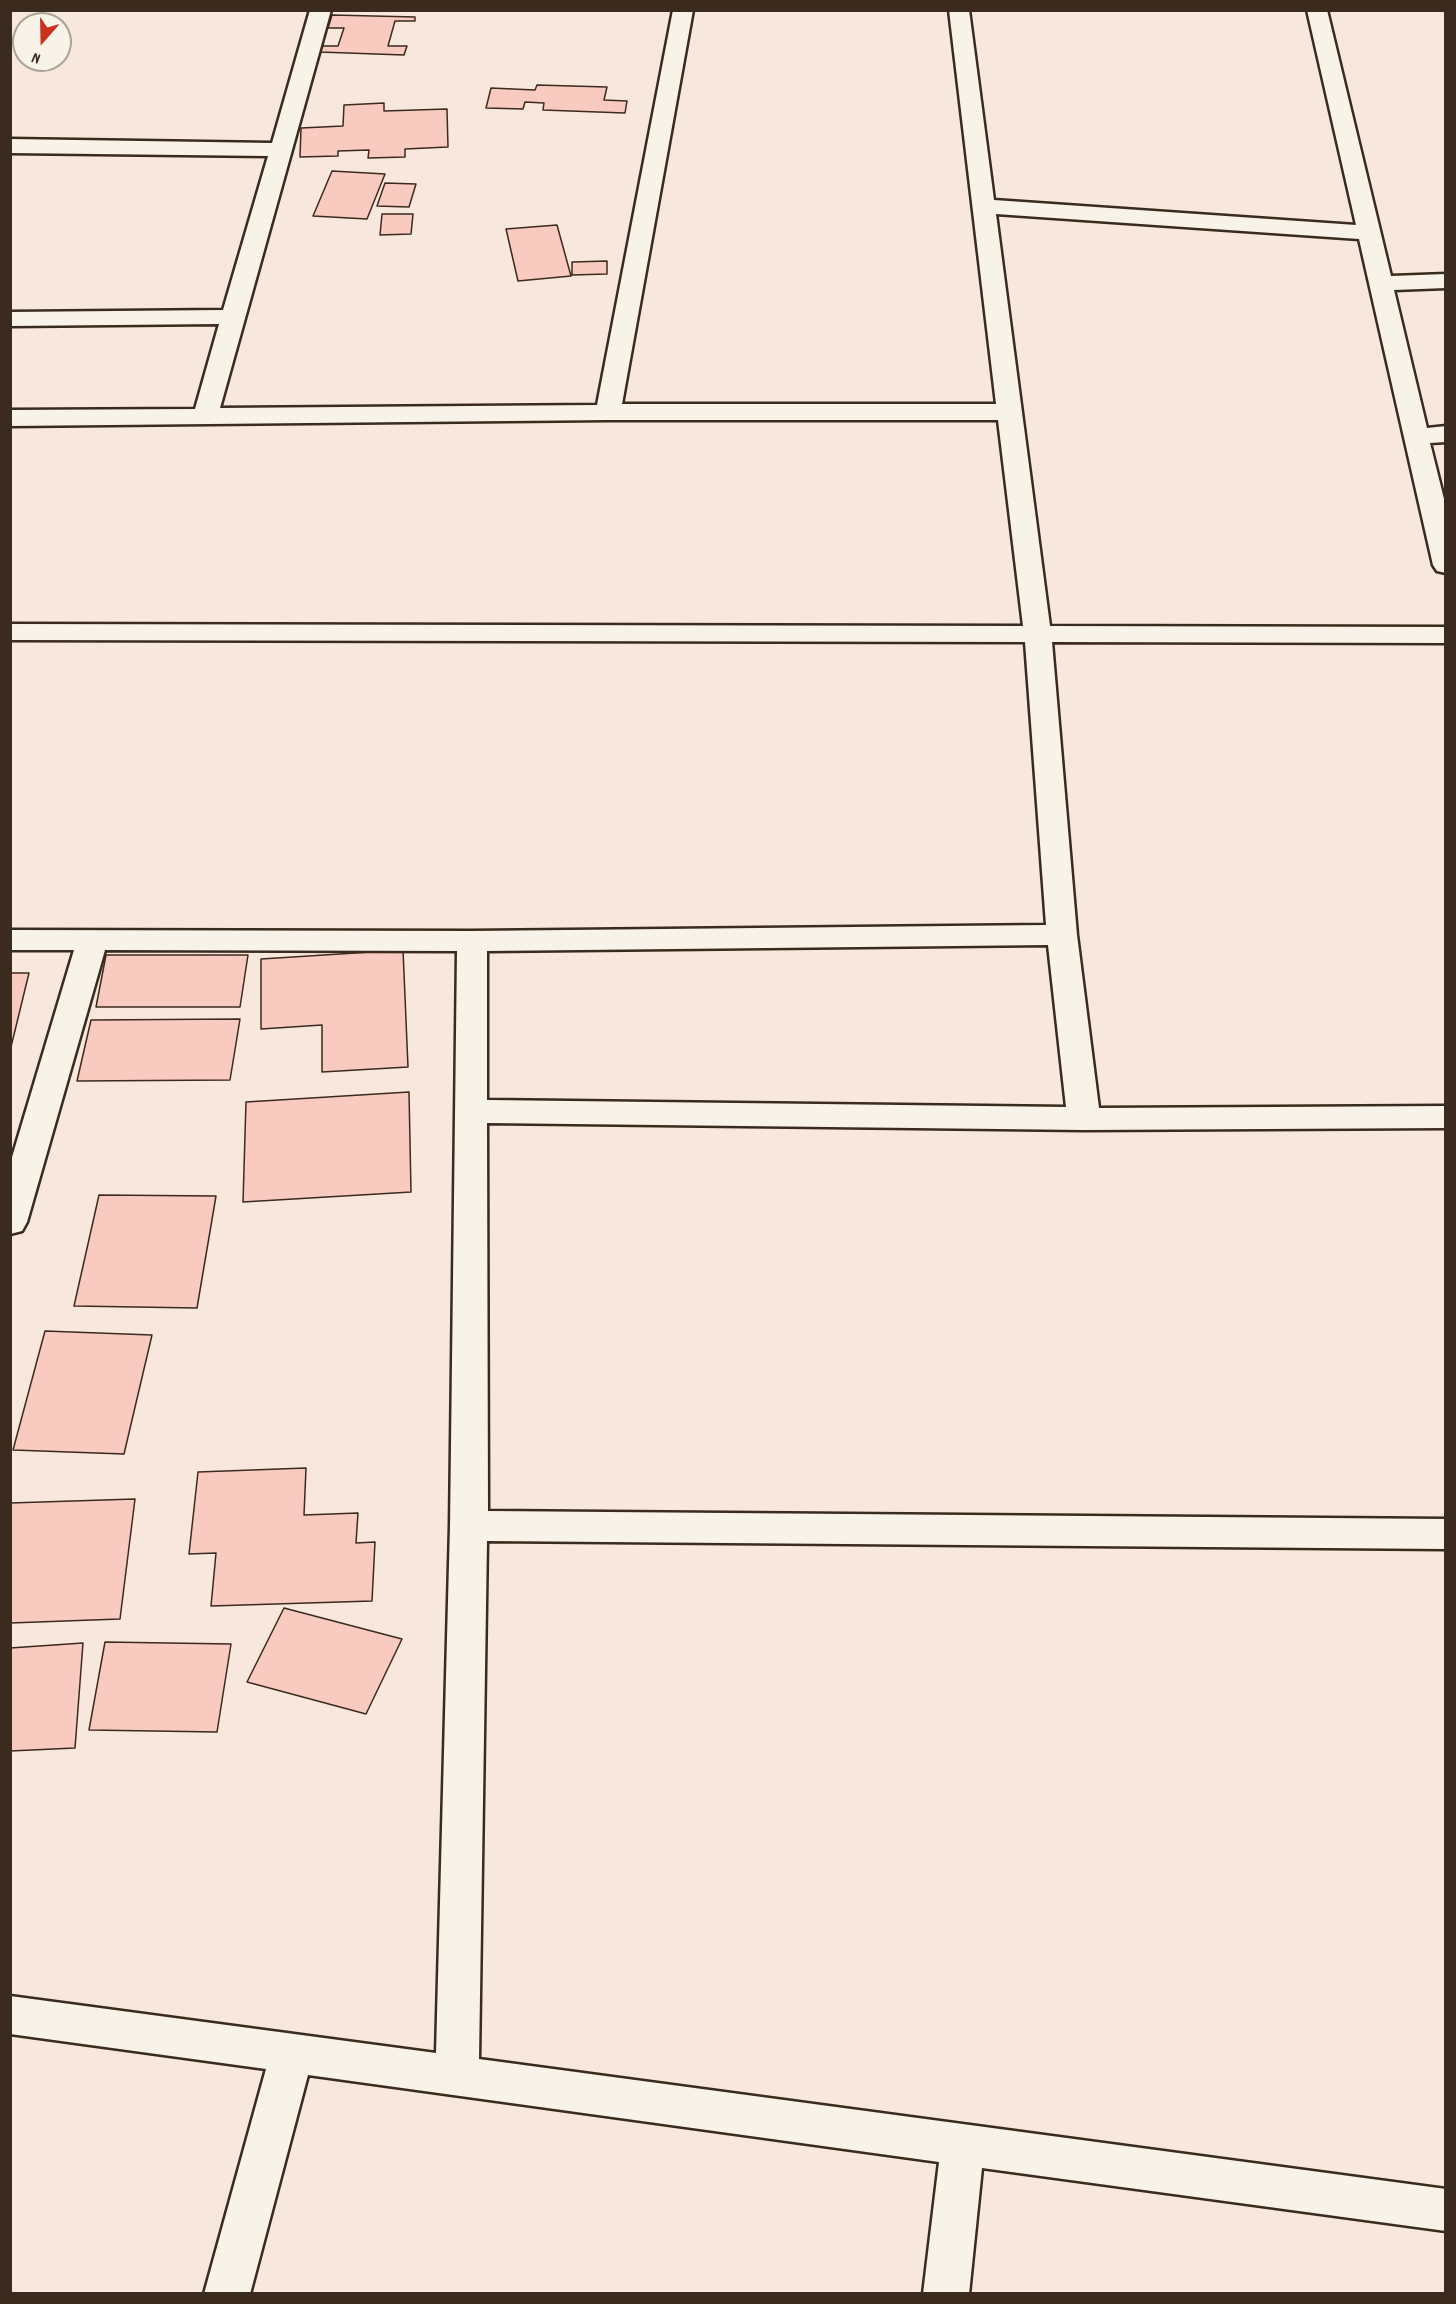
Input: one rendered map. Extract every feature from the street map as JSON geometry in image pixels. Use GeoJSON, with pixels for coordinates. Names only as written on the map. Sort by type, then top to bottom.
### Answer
{"type":"FeatureCollection","features":[{"type":"Feature","properties":{"kind":"street"},"geometry":{"type":"LineString","coordinates":[[205,416],[321,10]]}},
{"type":"Feature","properties":{"kind":"street"},"geometry":{"type":"LineString","coordinates":[[608,412],[683,10]]}},
{"type":"Feature","properties":{"kind":"street"},"geometry":{"type":"LineString","coordinates":[[959,10],[1038,636],[1062,935],[1084,1119]]}},
{"type":"Feature","properties":{"kind":"street"},"geometry":{"type":"LineString","coordinates":[[1317,10],[1446,565]]}},
{"type":"Feature","properties":{"kind":"street"},"geometry":{"type":"LineString","coordinates":[[10,146],[281,150]]}},
{"type":"Feature","properties":{"kind":"street"},"geometry":{"type":"LineString","coordinates":[[983,207],[1368,232]]}},
{"type":"Feature","properties":{"kind":"street"},"geometry":{"type":"LineString","coordinates":[[1380,283],[1446,281]]}},
{"type":"Feature","properties":{"kind":"street"},"geometry":{"type":"LineString","coordinates":[[12,324],[233,317]]}},
{"type":"Feature","properties":{"kind":"street"},"geometry":{"type":"LineString","coordinates":[[10,418],[608,412],[1009,412]]}},
{"type":"Feature","properties":{"kind":"street"},"geometry":{"type":"LineString","coordinates":[[1415,436],[1446,434]]}},
{"type":"Feature","properties":{"kind":"street"},"geometry":{"type":"LineString","coordinates":[[10,632],[1038,636],[1446,635]]}},
{"type":"Feature","properties":{"kind":"street"},"geometry":{"type":"LineString","coordinates":[[10,940],[472,941],[1062,935]]}},
{"type":"Feature","properties":{"kind":"street"},"geometry":{"type":"LineString","coordinates":[[10,1222],[92,941]]}},
{"type":"Feature","properties":{"kind":"street"},"geometry":{"type":"LineString","coordinates":[[457,2076],[469,1526],[472,941]]}},
{"type":"Feature","properties":{"kind":"street"},"geometry":{"type":"LineString","coordinates":[[471,1111],[1084,1119],[1446,1117]]}},
{"type":"Feature","properties":{"kind":"street"},"geometry":{"type":"LineString","coordinates":[[469,1526],[1446,1534]]}},
{"type":"Feature","properties":{"kind":"street"},"geometry":{"type":"LineString","coordinates":[[10,2016],[1446,2210]]}},
{"type":"Feature","properties":{"kind":"street"},"geometry":{"type":"LineString","coordinates":[[227,2294],[292,2054]]}},
{"type":"Feature","properties":{"kind":"street"},"geometry":{"type":"LineString","coordinates":[[946,2294],[963,2145]]}},
{"type":"Feature","properties":{"kind":"building"},"geometry":{"type":"Polygon","coordinates":[[[332,15],[415,17],[415,21],[395,21],[388,46],[407,46],[404,55],[319,52],[322,46],[338,46],[344,28],[328,28],[332,15]]]}},
{"type":"Feature","properties":{"kind":"building"},"geometry":{"type":"Polygon","coordinates":[[[537,85],[607,87],[604,100],[627,101],[625,113],[543,110],[544,103],[525,102],[523,109],[486,108],[491,88],[535,90],[537,85]]]}},
{"type":"Feature","properties":{"kind":"building"},"geometry":{"type":"Polygon","coordinates":[[[384,103],[384,111],[447,109],[448,147],[405,149],[405,157],[368,158],[369,150],[338,151],[338,156],[300,157],[301,128],[343,126],[344,105],[384,103]]]}},
{"type":"Feature","properties":{"kind":"building"},"geometry":{"type":"Polygon","coordinates":[[[332,171],[385,174],[367,219],[313,216],[332,171]]]}},
{"type":"Feature","properties":{"kind":"building"},"geometry":{"type":"Polygon","coordinates":[[[385,183],[416,184],[409,207],[377,206],[385,183]]]}},
{"type":"Feature","properties":{"kind":"building"},"geometry":{"type":"Polygon","coordinates":[[[382,214],[413,214],[411,234],[380,235],[382,214]]]}},
{"type":"Feature","properties":{"kind":"building"},"geometry":{"type":"Polygon","coordinates":[[[557,225],[571,276],[518,281],[506,229],[557,225]]]}},
{"type":"Feature","properties":{"kind":"building"},"geometry":{"type":"Polygon","coordinates":[[[607,261],[607,274],[572,275],[572,262],[607,261]]]}},
{"type":"Feature","properties":{"kind":"building"},"geometry":{"type":"Polygon","coordinates":[[[403,950],[408,1067],[322,1072],[322,1025],[261,1029],[261,959],[403,950]]]}},
{"type":"Feature","properties":{"kind":"building"},"geometry":{"type":"Polygon","coordinates":[[[106,955],[248,955],[240,1007],[96,1007],[106,955]]]}},
{"type":"Feature","properties":{"kind":"building"},"geometry":{"type":"Polygon","coordinates":[[[10,973],[29,973],[10,1051],[10,973]]]}},
{"type":"Feature","properties":{"kind":"building"},"geometry":{"type":"Polygon","coordinates":[[[240,1019],[230,1080],[77,1081],[91,1020],[240,1019]]]}},
{"type":"Feature","properties":{"kind":"building"},"geometry":{"type":"Polygon","coordinates":[[[409,1092],[411,1192],[243,1202],[246,1102],[409,1092]]]}},
{"type":"Feature","properties":{"kind":"building"},"geometry":{"type":"Polygon","coordinates":[[[99,1195],[216,1196],[197,1308],[74,1306],[99,1195]]]}},
{"type":"Feature","properties":{"kind":"building"},"geometry":{"type":"Polygon","coordinates":[[[45,1331],[152,1335],[124,1454],[13,1450],[45,1331]]]}},
{"type":"Feature","properties":{"kind":"building"},"geometry":{"type":"Polygon","coordinates":[[[306,1468],[304,1515],[358,1513],[356,1543],[375,1542],[372,1601],[211,1606],[216,1553],[189,1554],[198,1472],[306,1468]]]}},
{"type":"Feature","properties":{"kind":"building"},"geometry":{"type":"Polygon","coordinates":[[[135,1499],[120,1619],[10,1623],[10,1503],[135,1499]]]}},
{"type":"Feature","properties":{"kind":"building"},"geometry":{"type":"Polygon","coordinates":[[[284,1608],[402,1639],[366,1714],[247,1682],[284,1608]]]}},
{"type":"Feature","properties":{"kind":"building"},"geometry":{"type":"Polygon","coordinates":[[[105,1642],[231,1644],[217,1732],[89,1730],[105,1642]]]}},
{"type":"Feature","properties":{"kind":"building"},"geometry":{"type":"Polygon","coordinates":[[[83,1643],[75,1748],[10,1751],[10,1648],[83,1643]]]}}]}
